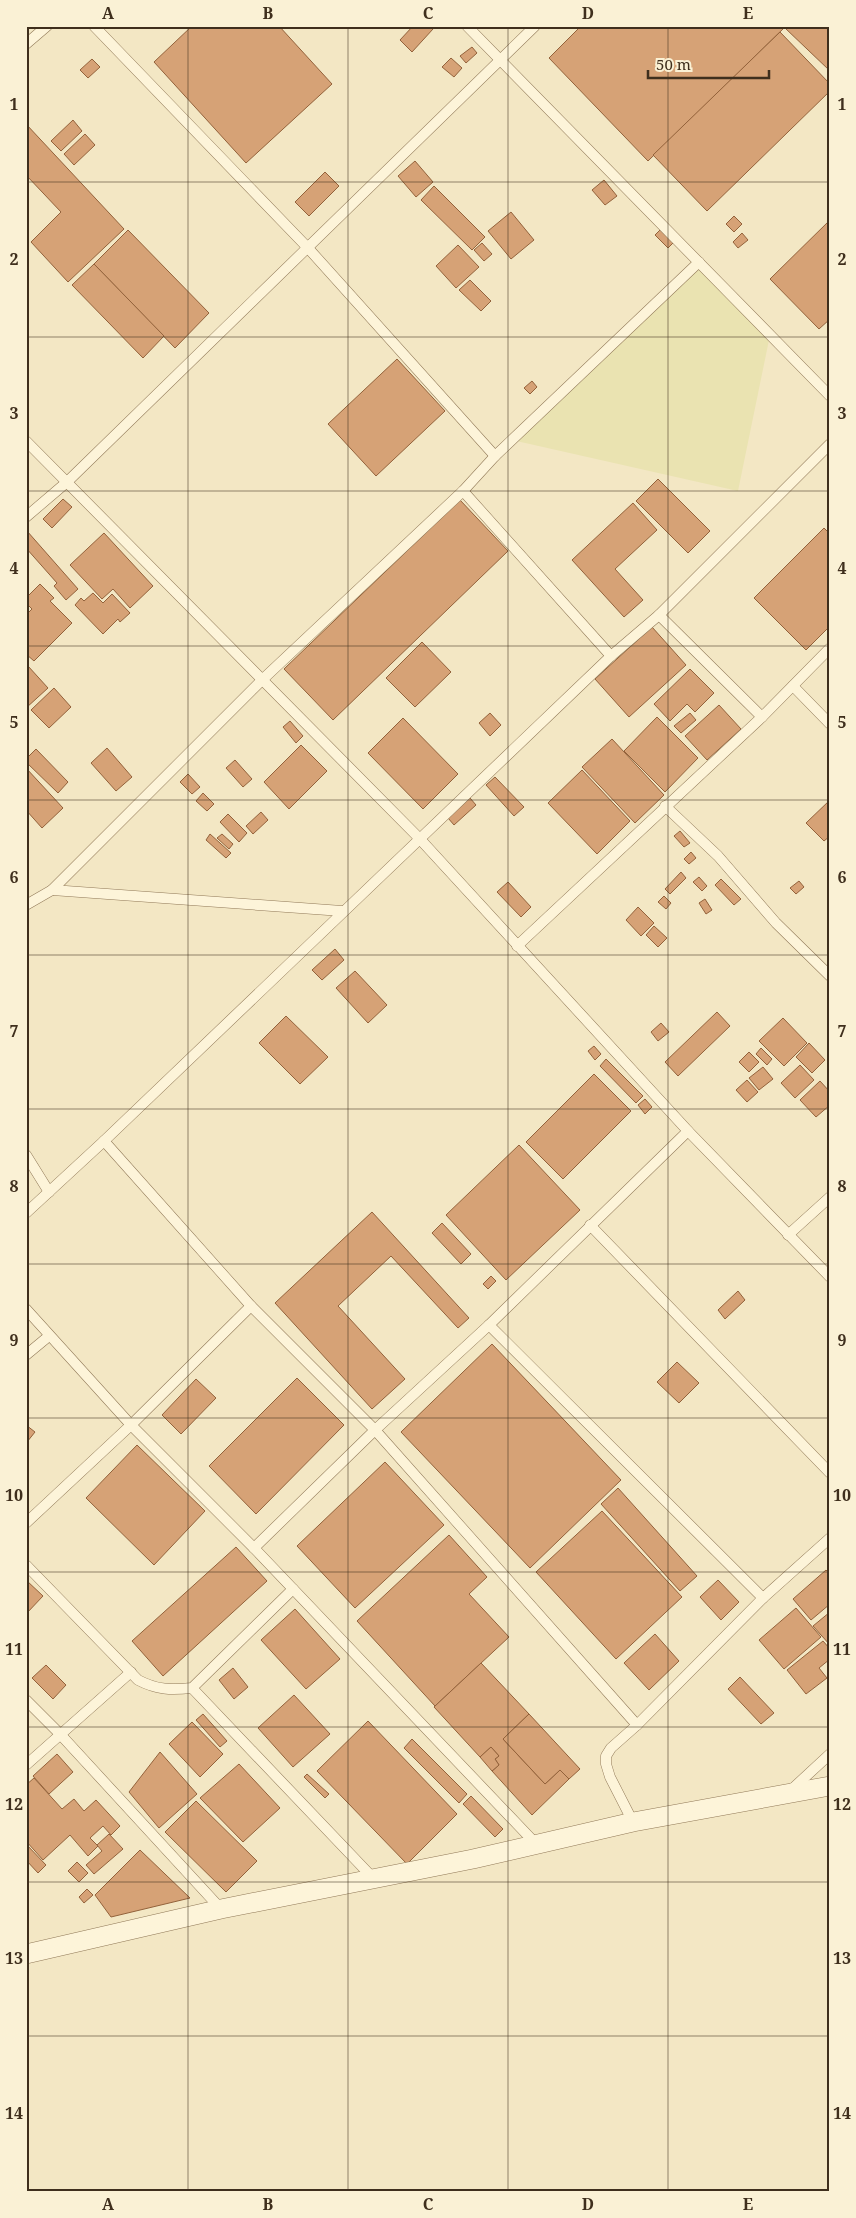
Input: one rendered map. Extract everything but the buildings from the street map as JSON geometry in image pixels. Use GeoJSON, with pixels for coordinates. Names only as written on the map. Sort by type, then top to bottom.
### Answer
{"type":"FeatureCollection","features":[{"type":"Feature","properties":{"kind":"street"},"geometry":{"type":"LineString","coordinates":[[26,1954],[222,1909],[537,1845],[633,1822],[830,1786]]}},
{"type":"Feature","properties":{"kind":"lane"},"geometry":{"type":"LineString","coordinates":[[26,44],[47,26]]}},
{"type":"Feature","properties":{"kind":"lane"},"geometry":{"type":"LineString","coordinates":[[94,26],[308,248],[495,456]]}},
{"type":"Feature","properties":{"kind":"lane"},"geometry":{"type":"LineString","coordinates":[[468,26],[499,60],[830,396]]}},
{"type":"Feature","properties":{"kind":"lane"},"geometry":{"type":"LineString","coordinates":[[26,517],[67,482],[535,26]]}},
{"type":"Feature","properties":{"kind":"lane"},"geometry":{"type":"LineString","coordinates":[[26,905],[52,890],[262,680],[463,491],[495,456],[699,262]]}},
{"type":"Feature","properties":{"kind":"lane"},"geometry":{"type":"LineString","coordinates":[[26,442],[419,838],[688,1131],[830,1277]]}},
{"type":"Feature","properties":{"kind":"lane"},"geometry":{"type":"LineString","coordinates":[[26,1213],[104,1141],[342,911],[611,656],[659,615],[830,444]]}},
{"type":"Feature","properties":{"kind":"lane"},"geometry":{"type":"LineString","coordinates":[[463,491],[611,656]]}},
{"type":"Feature","properties":{"kind":"lane"},"geometry":{"type":"LineString","coordinates":[[659,615],[762,717]]}},
{"type":"Feature","properties":{"kind":"lane"},"geometry":{"type":"LineString","coordinates":[[518,946],[762,717],[830,648]]}},
{"type":"Feature","properties":{"kind":"lane"},"geometry":{"type":"LineString","coordinates":[[793,686],[830,724]]}},
{"type":"Feature","properties":{"kind":"lane"},"geometry":{"type":"LineString","coordinates":[[665,806],[718,856],[776,922],[830,976]]}},
{"type":"Feature","properties":{"kind":"lane"},"geometry":{"type":"LineString","coordinates":[[52,890],[342,911]]}},
{"type":"Feature","properties":{"kind":"lane"},"geometry":{"type":"LineString","coordinates":[[254,1548],[375,1430],[489,1325],[688,1131]]}},
{"type":"Feature","properties":{"kind":"lane"},"geometry":{"type":"LineString","coordinates":[[104,1141],[251,1306],[375,1430],[637,1725]]}},
{"type":"Feature","properties":{"kind":"lane"},"geometry":{"type":"LineString","coordinates":[[26,1155],[49,1192]]}},
{"type":"Feature","properties":{"kind":"lane"},"geometry":{"type":"LineString","coordinates":[[788,1235],[830,1197]]}},
{"type":"Feature","properties":{"kind":"lane"},"geometry":{"type":"LineString","coordinates":[[590,1225],[830,1473]]}},
{"type":"Feature","properties":{"kind":"lane"},"geometry":{"type":"LineString","coordinates":[[26,1523],[131,1425],[251,1306]]}},
{"type":"Feature","properties":{"kind":"lane"},"geometry":{"type":"LineString","coordinates":[[26,1309],[131,1425],[293,1588],[537,1845]]}},
{"type":"Feature","properties":{"kind":"lane"},"geometry":{"type":"LineString","coordinates":[[489,1325],[763,1598]]}},
{"type":"Feature","properties":{"kind":"lane"},"geometry":{"type":"LineString","coordinates":[[26,1355],[49,1336]]}},
{"type":"Feature","properties":{"kind":"lane"},"geometry":{"type":"LineString","coordinates":[[633,1822],[610,1777],[606,1764],[606,1756],[611,1748],[637,1725],[763,1598],[830,1538]]}},
{"type":"Feature","properties":{"kind":"lane"},"geometry":{"type":"LineString","coordinates":[[26,1565],[138,1680],[156,1689],[192,1688],[293,1588]]}},
{"type":"Feature","properties":{"kind":"lane"},"geometry":{"type":"LineString","coordinates":[[26,1765],[131,1672]]}},
{"type":"Feature","properties":{"kind":"lane"},"geometry":{"type":"LineString","coordinates":[[192,1688],[374,1879]]}},
{"type":"Feature","properties":{"kind":"lane"},"geometry":{"type":"LineString","coordinates":[[26,1700],[60,1734],[222,1909]]}},
{"type":"Feature","properties":{"kind":"lane"},"geometry":{"type":"LineString","coordinates":[[786,1795],[830,1754]]}},
{"type":"Feature","properties":{"kind":"shaded area"},"geometry":{"type":"Polygon","coordinates":[[[702,265],[770,335],[738,491],[512,440],[702,265]]]}}]}
